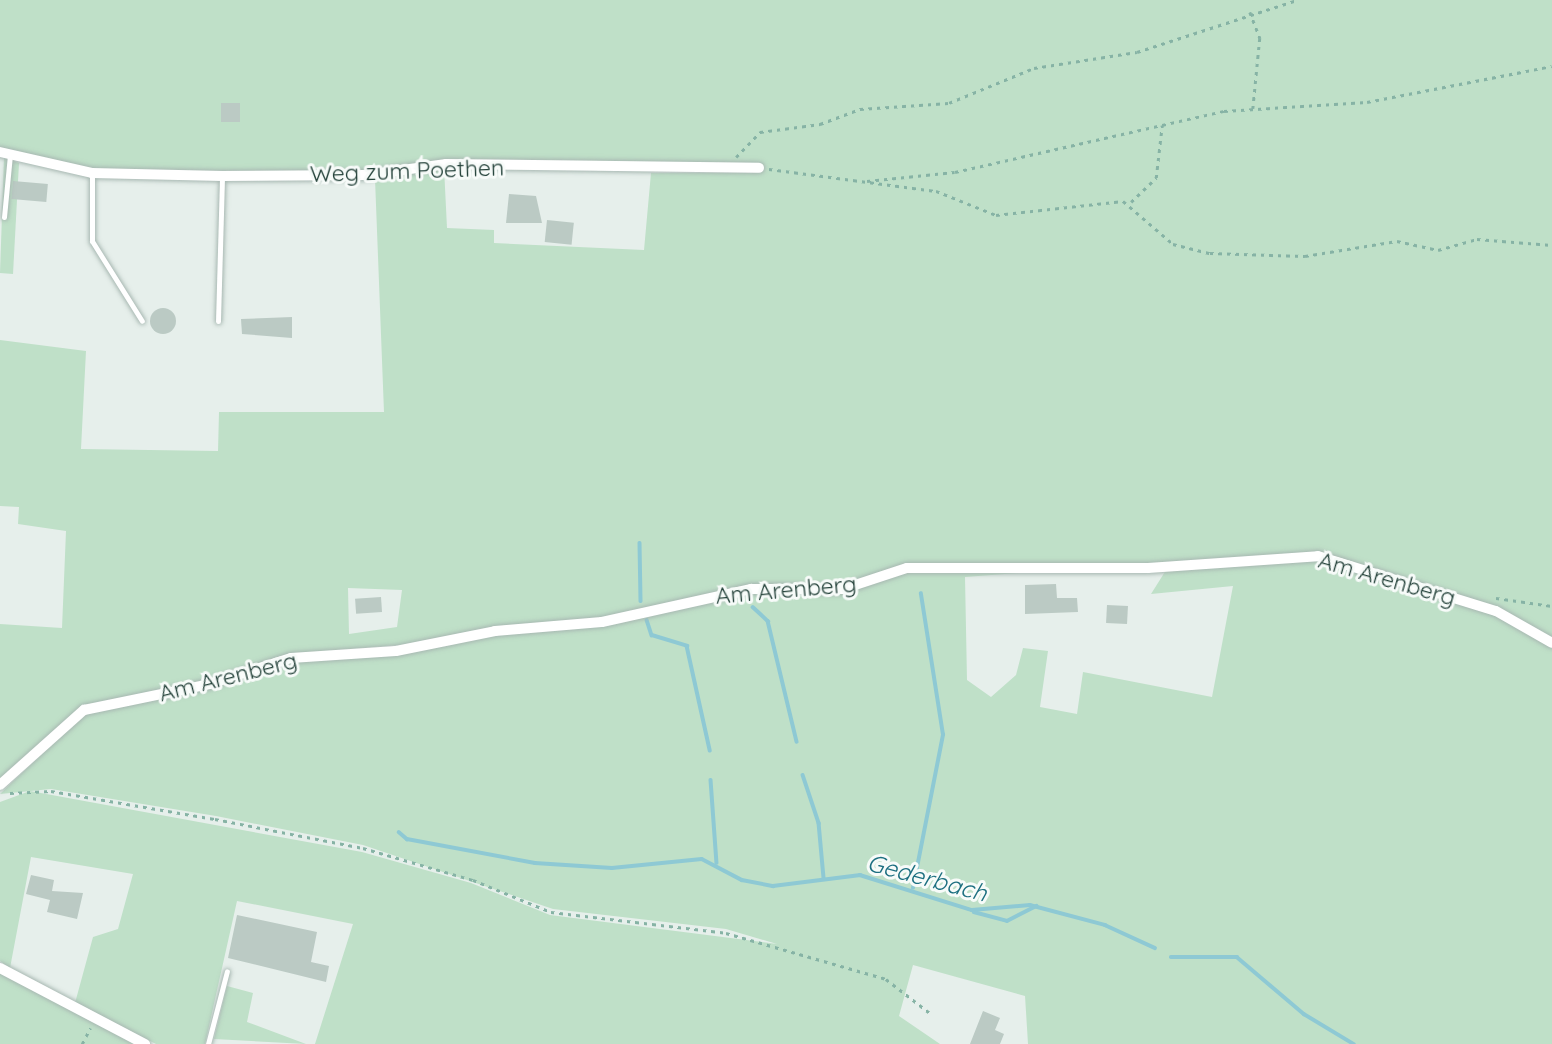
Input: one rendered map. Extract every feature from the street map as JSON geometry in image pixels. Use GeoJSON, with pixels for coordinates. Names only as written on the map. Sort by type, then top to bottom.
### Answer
{"type":"FeatureCollection","features":[{"type":"Feature","properties":{"kind":"street","name":"Weg zum Poethen"},"geometry":{"type":"LineString","coordinates":[[5,154],[92,173],[222,176],[366,174],[446,164],[730,165],[759,168]]}},
{"type":"Feature","properties":{"kind":"street","name":"Am Arenberg"},"geometry":{"type":"LineString","coordinates":[[0,785],[84,710],[209,684],[290,657],[396,651],[495,631],[602,622],[751,589],[844,589],[907,568],[1148,568],[1318,556],[1496,611],[1552,643]]}},
{"type":"Feature","properties":{"kind":"street"},"geometry":{"type":"LineString","coordinates":[[0,968],[145,1044]]}},
{"type":"Feature","properties":{"kind":"lane"},"geometry":{"type":"LineString","coordinates":[[4,217],[5,154]]}},
{"type":"Feature","properties":{"kind":"lane"},"geometry":{"type":"LineString","coordinates":[[92,173],[92,242],[142,321]]}},
{"type":"Feature","properties":{"kind":"lane"},"geometry":{"type":"LineString","coordinates":[[218,321],[222,176]]}},
{"type":"Feature","properties":{"kind":"lane"},"geometry":{"type":"LineString","coordinates":[[208,1044],[227,971]]}},
{"type":"Feature","properties":{"kind":"path"},"geometry":{"type":"LineString","coordinates":[[730,165],[760,132],[820,124],[860,109],[949,103],[1034,68],[1137,52],[1250,12],[1297,0]]}},
{"type":"Feature","properties":{"kind":"path"},"geometry":{"type":"LineString","coordinates":[[1250,12],[1260,38],[1253,109]]}},
{"type":"Feature","properties":{"kind":"path"},"geometry":{"type":"LineString","coordinates":[[858,181],[956,172],[1162,125],[1253,109],[1367,102],[1552,65]]}},
{"type":"Feature","properties":{"kind":"path"},"geometry":{"type":"LineString","coordinates":[[1131,202],[1156,178],[1162,125]]}},
{"type":"Feature","properties":{"kind":"path"},"geometry":{"type":"LineString","coordinates":[[759,168],[936,191],[996,215],[1104,200],[1131,202],[1165,239],[1210,253],[1305,256],[1397,241],[1438,250],[1477,239],[1552,245]]}},
{"type":"Feature","properties":{"kind":"path"},"geometry":{"type":"LineString","coordinates":[[0,796],[51,791],[363,848],[473,880],[551,912],[726,933],[886,979],[930,1013]]}},
{"type":"Feature","properties":{"kind":"path"},"geometry":{"type":"LineString","coordinates":[[82,1044],[96,1019]]}},
{"type":"Feature","properties":{"kind":"green space"},"geometry":{"type":"Polygon","coordinates":[[[0,0],[1552,0],[1552,1044],[1028,1044],[1025,996],[913,965],[899,1016],[940,1044],[315,1044],[353,924],[237,901],[205,1044],[156,1044],[75,1003],[93,937],[118,929],[133,874],[31,857],[10,968],[0,961],[0,802],[30,791],[0,794],[85,713],[210,687],[291,661],[395,655],[397,645],[291,654],[210,681],[83,707],[0,784],[0,624],[62,628],[66,531],[18,524],[19,507],[0,506],[0,340],[86,351],[81,449],[218,451],[219,412],[384,412],[375,179],[444,167],[447,228],[494,230],[494,243],[644,250],[651,173],[758,173],[760,164],[480,159],[351,171],[93,170],[0,150],[0,0]],[[1127,565],[965,577],[967,680],[991,697],[1016,675],[1023,648],[1048,651],[1040,707],[1077,714],[1083,672],[1212,697],[1233,586],[1151,594],[1168,567],[1127,565]],[[348,588],[349,634],[397,627],[402,590],[348,588]],[[51,789],[30,791],[362,852],[471,883],[550,915],[777,944],[726,929],[553,909],[363,845],[216,816],[51,789]]]}},
{"type":"Feature","properties":{"kind":"green space"},"geometry":{"type":"Polygon","coordinates":[[[4,158],[19,163],[13,274],[0,273],[4,158]]]}},
{"type":"Feature","properties":{"kind":"green space"},"geometry":{"type":"Polygon","coordinates":[[[0,972],[138,1044],[0,1044],[0,972]]]}},
{"type":"Feature","properties":{"kind":"green space"},"geometry":{"type":"Polygon","coordinates":[[[227,986],[253,993],[247,1022],[306,1044],[214,1039],[227,986]]]}},
{"type":"Feature","properties":{"kind":"building"},"geometry":{"type":"Polygon","coordinates":[[[221,103],[240,103],[240,122],[221,122],[221,103]]]}},
{"type":"Feature","properties":{"kind":"building"},"geometry":{"type":"Polygon","coordinates":[[[13,181],[48,184],[46,202],[11,199],[13,181]]]}},
{"type":"Feature","properties":{"kind":"building"},"geometry":{"type":"Polygon","coordinates":[[[509,194],[536,196],[542,223],[506,223],[509,194]]]}},
{"type":"Feature","properties":{"kind":"building"},"geometry":{"type":"Polygon","coordinates":[[[547,220],[574,223],[572,245],[545,242],[547,220]]]}},
{"type":"Feature","properties":{"kind":"building"},"geometry":{"type":"Polygon","coordinates":[[[163,308],[172,312],[176,321],[172,330],[163,334],[154,330],[150,321],[154,312],[163,308]]]}},
{"type":"Feature","properties":{"kind":"building"},"geometry":{"type":"Polygon","coordinates":[[[292,317],[292,338],[242,334],[241,319],[292,317]]]}},
{"type":"Feature","properties":{"kind":"building"},"geometry":{"type":"Polygon","coordinates":[[[1056,584],[1057,598],[1077,598],[1078,612],[1025,614],[1025,585],[1056,584]]]}},
{"type":"Feature","properties":{"kind":"building"},"geometry":{"type":"Polygon","coordinates":[[[381,597],[382,612],[356,614],[355,599],[381,597]]]}},
{"type":"Feature","properties":{"kind":"building"},"geometry":{"type":"Polygon","coordinates":[[[1107,605],[1128,606],[1127,624],[1106,623],[1107,605]]]}},
{"type":"Feature","properties":{"kind":"building"},"geometry":{"type":"Polygon","coordinates":[[[31,875],[54,880],[52,891],[83,893],[77,919],[47,912],[50,900],[26,894],[31,875]]]}},
{"type":"Feature","properties":{"kind":"building"},"geometry":{"type":"Polygon","coordinates":[[[237,915],[317,932],[311,962],[329,966],[326,982],[228,958],[237,915]]]}},
{"type":"Feature","properties":{"kind":"building"},"geometry":{"type":"Polygon","coordinates":[[[983,1011],[1000,1018],[995,1030],[1004,1034],[1000,1044],[970,1044],[983,1011]]]}},
{"type":"Feature","properties":{"kind":"waterway"},"geometry":{"type":"LineString","coordinates":[[640,543],[641,601]]}},
{"type":"Feature","properties":{"kind":"waterway"},"geometry":{"type":"LineString","coordinates":[[913,888],[943,735],[921,594]]}},
{"type":"Feature","properties":{"kind":"waterway"},"geometry":{"type":"LineString","coordinates":[[753,607],[768,621],[797,742]]}},
{"type":"Feature","properties":{"kind":"waterway"},"geometry":{"type":"LineString","coordinates":[[647,620],[652,635],[687,646],[710,750]]}},
{"type":"Feature","properties":{"kind":"waterway"},"geometry":{"type":"LineString","coordinates":[[803,775],[819,823],[824,878]]}},
{"type":"Feature","properties":{"kind":"waterway"},"geometry":{"type":"LineString","coordinates":[[711,780],[717,863]]}},
{"type":"Feature","properties":{"kind":"waterway","name":"Gederbach"},"geometry":{"type":"LineString","coordinates":[[399,832],[407,839],[535,863],[612,868],[702,859],[742,880],[773,886],[860,875],[972,910],[1030,905],[1105,925],[1155,948]]}},
{"type":"Feature","properties":{"kind":"waterway"},"geometry":{"type":"LineString","coordinates":[[974,912],[1007,921],[1036,906]]}},
{"type":"Feature","properties":{"kind":"waterway","name":"Gederbach"},"geometry":{"type":"LineString","coordinates":[[1171,957],[1237,957],[1304,1014],[1354,1044]]}}]}
